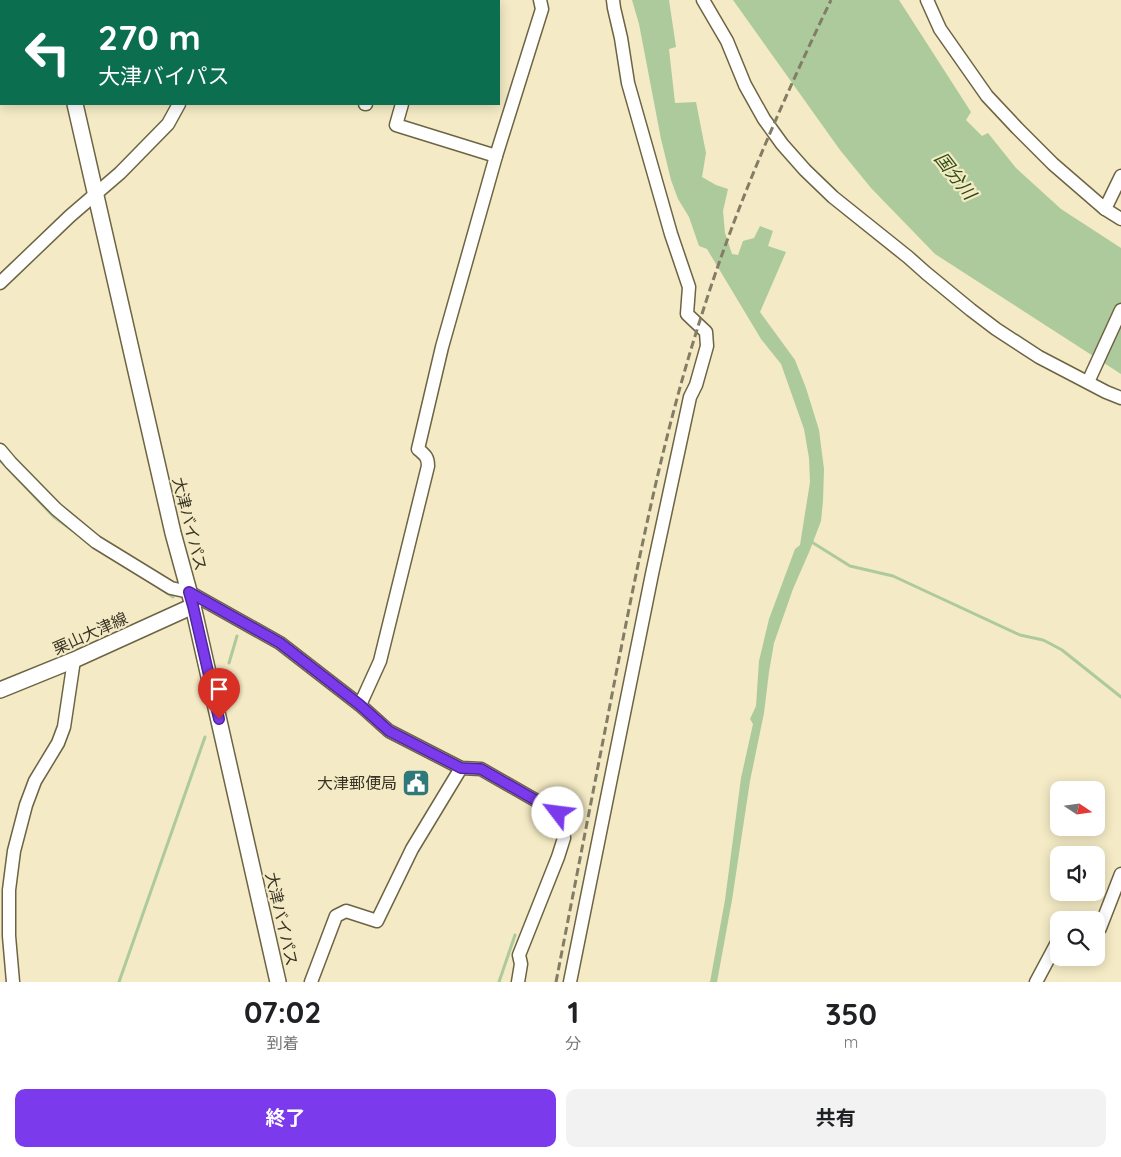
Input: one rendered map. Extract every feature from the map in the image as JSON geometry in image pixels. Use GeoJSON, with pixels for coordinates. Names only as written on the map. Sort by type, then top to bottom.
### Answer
{"type":"FeatureCollection","features":[{"type":"Feature","properties":{"kind":"main road","name":"大津バイパス"},"geometry":{"type":"LineString","coordinates":[[75,105],[173,533],[191,599],[278,982]]}},
{"type":"Feature","properties":{"kind":"main road","name":"栗山大津線"},"geometry":{"type":"LineString","coordinates":[[0,690],[74,660],[191,599]]}},
{"type":"Feature","properties":{"kind":"street"},"geometry":{"type":"LineString","coordinates":[[360,705],[380,661],[428,466],[426,456],[418,449],[442,347],[496,156],[542,9],[540,0]]}},
{"type":"Feature","properties":{"kind":"street"},"geometry":{"type":"LineString","coordinates":[[570,982],[652,574],[690,397],[696,384],[707,346],[706,332],[687,314],[689,287],[671,234],[628,83],[613,0]]}},
{"type":"Feature","properties":{"kind":"street"},"geometry":{"type":"LineString","coordinates":[[703,0],[727,41],[745,85],[759,110],[782,144],[833,197],[996,329],[1039,357],[1121,398]]}},
{"type":"Feature","properties":{"kind":"street"},"geometry":{"type":"LineString","coordinates":[[928,0],[940,30],[986,96],[1053,164],[1104,209],[1121,219]]}},
{"type":"Feature","properties":{"kind":"street"},"geometry":{"type":"LineString","coordinates":[[0,283],[120,173],[168,124],[178,105]]}},
{"type":"Feature","properties":{"kind":"street"},"geometry":{"type":"LineString","coordinates":[[402,105],[396,125],[496,156]]}},
{"type":"Feature","properties":{"kind":"street"},"geometry":{"type":"LineString","coordinates":[[1104,209],[1121,176]]}},
{"type":"Feature","properties":{"kind":"street"},"geometry":{"type":"LineString","coordinates":[[1088,382],[1121,310]]}},
{"type":"Feature","properties":{"kind":"street"},"geometry":{"type":"LineString","coordinates":[[0,450],[56,509],[96,542],[170,588],[280,643],[360,705],[389,731],[461,768],[481,769],[558,813],[564,838],[518,955],[521,964],[518,982]]}},
{"type":"Feature","properties":{"kind":"street"},"geometry":{"type":"LineString","coordinates":[[13,982],[9,936],[9,890],[14,851],[26,805],[35,781],[58,743],[64,727],[74,660]]}},
{"type":"Feature","properties":{"kind":"street"},"geometry":{"type":"LineString","coordinates":[[311,982],[336,916],[346,911],[377,921],[412,849],[461,768]]}},
{"type":"Feature","properties":{"kind":"street"},"geometry":{"type":"LineString","coordinates":[[1105,915],[1121,874]]}},
{"type":"Feature","properties":{"kind":"street"},"geometry":{"type":"LineString","coordinates":[[1036,982],[1050,956]]}},
{"type":"Feature","properties":{"kind":"water"},"geometry":{"type":"Polygon","coordinates":[[[632,0],[669,0],[676,47],[669,49],[675,103],[696,102],[706,153],[702,177],[728,189],[723,211],[725,233],[732,254],[738,255],[743,241],[754,238],[760,226],[773,231],[768,246],[786,252],[760,312],[795,360],[819,430],[824,469],[821,521],[793,589],[774,643],[764,713],[750,781],[732,900],[717,982],[710,982],[725,900],[741,778],[753,724],[750,719],[756,706],[759,661],[769,619],[795,549],[800,545],[810,482],[809,458],[804,429],[781,364],[761,339],[707,249],[699,246],[689,217],[678,199],[671,180],[661,139],[639,24],[632,0]]]}},
{"type":"Feature","properties":{"kind":"water","name":"国分川"},"geometry":{"type":"Polygon","coordinates":[[[733,0],[899,0],[971,112],[966,120],[982,136],[988,133],[1016,168],[1061,209],[1121,248],[1121,374],[935,254],[871,188],[840,150],[733,0]]]}},
{"type":"Feature","properties":{"kind":"waterway"},"geometry":{"type":"LineString","coordinates":[[0,460],[54,517],[72,530]]}},
{"type":"Feature","properties":{"kind":"waterway"},"geometry":{"type":"LineString","coordinates":[[810,541],[850,566],[893,576],[1020,635],[1049,643],[1062,650],[1121,697]]}},
{"type":"Feature","properties":{"kind":"waterway"},"geometry":{"type":"LineString","coordinates":[[157,586],[173,597]]}},
{"type":"Feature","properties":{"kind":"waterway"},"geometry":{"type":"LineString","coordinates":[[229,663],[237,636]]}},
{"type":"Feature","properties":{"kind":"waterway"},"geometry":{"type":"LineString","coordinates":[[119,982],[205,737]]}},
{"type":"Feature","properties":{"kind":"waterway"},"geometry":{"type":"LineString","coordinates":[[499,982],[515,935]]}},
{"type":"Feature","properties":{"kind":"railway"},"geometry":{"type":"LineString","coordinates":[[556,982],[634,583],[664,447],[688,358],[715,274],[745,194],[795,77],[831,0]]}},
{"type":"Feature","properties":{"kind":"place","name":"大津郵便局"},"geometry":{"type":"Point","coordinates":[416,783]}},
{"type":"Feature","properties":{"kind":"route"},"geometry":{"type":"LineString","coordinates":[[219,719],[189,592],[280,643],[360,705],[389,731],[461,768],[481,769],[558,813]]}}]}
